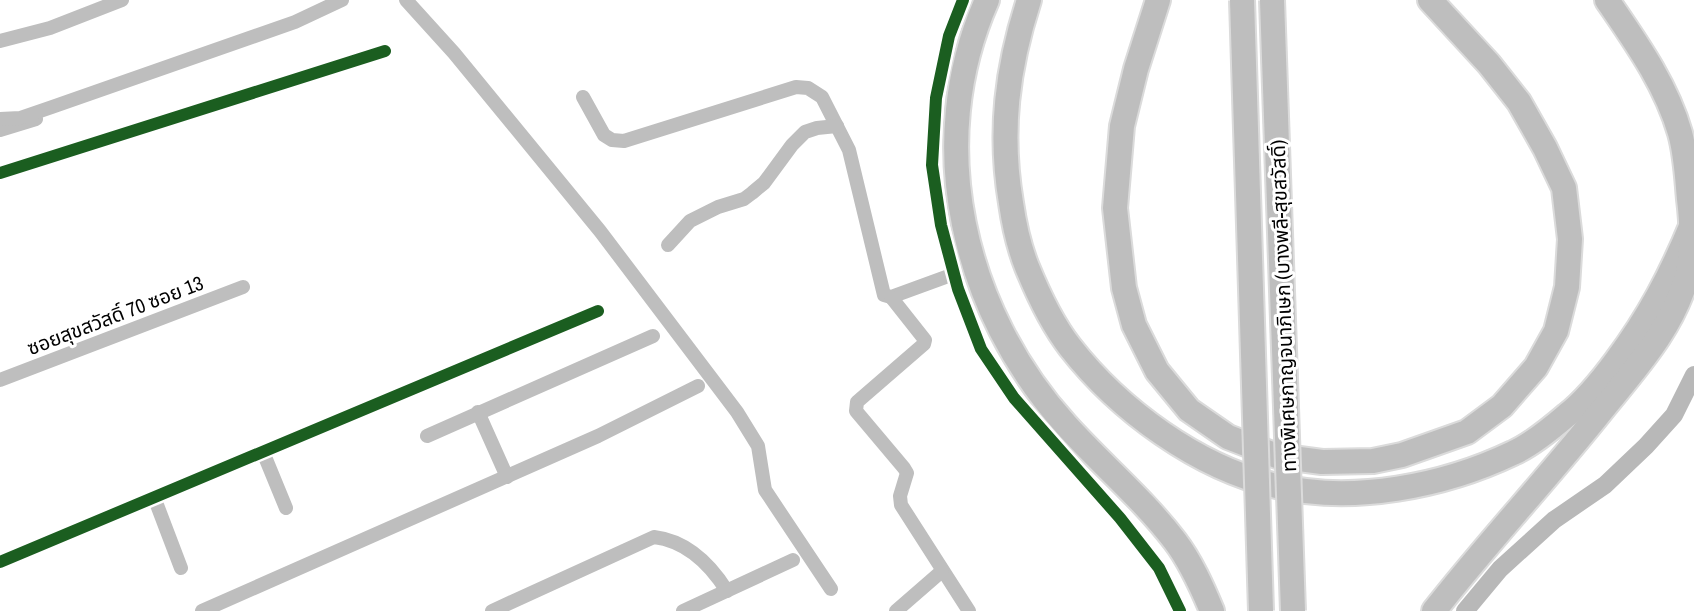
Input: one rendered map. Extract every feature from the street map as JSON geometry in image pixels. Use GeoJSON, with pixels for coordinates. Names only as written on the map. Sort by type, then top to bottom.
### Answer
{"type":"FeatureCollection","features":[{"type":"Feature","properties":{"kind":"highway"},"geometry":{"type":"LineString","coordinates":[[987,0],[965,64],[957,126],[956,164],[969,250],[983,292],[997,325],[1040,392],[1176,543],[1196,574],[1212,611]]}},
{"type":"Feature","properties":{"kind":"highway"},"geometry":{"type":"LineString","coordinates":[[1029,0],[1012,61],[1004,130],[1005,171],[1026,265],[1044,305],[1069,346],[1110,392],[1152,426],[1198,456],[1233,473],[1278,487],[1324,492],[1392,491],[1449,478],[1515,453],[1569,414],[1606,375],[1655,304],[1675,267],[1692,224]]}},
{"type":"Feature","properties":{"kind":"highway"},"geometry":{"type":"LineString","coordinates":[[1158,0],[1122,126],[1115,208],[1124,288],[1134,325],[1157,371],[1189,410],[1228,437],[1277,456],[1322,462],[1373,461],[1402,455],[1467,432],[1502,406],[1536,367],[1556,331],[1567,287],[1570,239],[1564,188],[1545,148],[1519,102],[1430,0]]}},
{"type":"Feature","properties":{"kind":"highway","name":"ทางพิเศษกาญจนาภิเษก (บางพลี-สุขสวัสดิ์)"},"geometry":{"type":"LineString","coordinates":[[1242,0],[1261,611]]}},
{"type":"Feature","properties":{"kind":"highway","name":"ทางพิเศษกาญจนาภิเษก (บางพลี-สุขสวัสดิ์)"},"geometry":{"type":"LineString","coordinates":[[1272,0],[1293,611]]}},
{"type":"Feature","properties":{"kind":"highway"},"geometry":{"type":"LineString","coordinates":[[1434,611],[1647,354],[1666,324],[1684,285],[1692,224],[1680,134],[1651,68],[1607,0]]}},
{"type":"Feature","properties":{"kind":"main road"},"geometry":{"type":"LineString","coordinates":[[1465,611],[1500,569],[1554,520],[1605,485],[1646,446],[1674,415],[1694,375]]}},
{"type":"Feature","properties":{"kind":"street"},"geometry":{"type":"LineString","coordinates":[[0,41],[50,28],[122,0]]}},
{"type":"Feature","properties":{"kind":"street"},"geometry":{"type":"LineString","coordinates":[[0,119],[20,118],[261,34],[342,0]]}},
{"type":"Feature","properties":{"kind":"street"},"geometry":{"type":"LineString","coordinates":[[963,0],[949,36],[936,98],[932,165],[941,225],[958,289],[981,349],[1014,398],[1120,518],[1159,568],[1180,611]]}},
{"type":"Feature","properties":{"kind":"street"},"geometry":{"type":"LineString","coordinates":[[0,173],[385,51]]}},
{"type":"Feature","properties":{"kind":"street"},"geometry":{"type":"LineString","coordinates":[[583,97],[604,135],[612,140],[624,141],[796,87],[808,88],[822,97],[849,150],[884,295],[891,297],[925,340],[857,402],[856,411],[907,473],[900,496],[901,505],[969,611]]}},
{"type":"Feature","properties":{"kind":"street"},"geometry":{"type":"LineString","coordinates":[[668,245],[690,221],[752,193],[764,183],[805,132],[837,126]]}},
{"type":"Feature","properties":{"kind":"street"},"geometry":{"type":"LineString","coordinates":[[891,297],[954,274]]}},
{"type":"Feature","properties":{"kind":"street","name":"ซอยสุขสวัสดิ์ 70 ซอย 13"},"geometry":{"type":"LineString","coordinates":[[0,380],[243,287]]}},
{"type":"Feature","properties":{"kind":"street"},"geometry":{"type":"LineString","coordinates":[[0,562],[598,311]]}},
{"type":"Feature","properties":{"kind":"street"},"geometry":{"type":"LineString","coordinates":[[427,436],[653,336]]}},
{"type":"Feature","properties":{"kind":"street"},"geometry":{"type":"LineString","coordinates":[[202,611],[598,436],[698,386]]}},
{"type":"Feature","properties":{"kind":"street"},"geometry":{"type":"LineString","coordinates":[[478,412],[507,477]]}},
{"type":"Feature","properties":{"kind":"street"},"geometry":{"type":"LineString","coordinates":[[263,452],[286,508]]}},
{"type":"Feature","properties":{"kind":"street"},"geometry":{"type":"LineString","coordinates":[[154,497],[181,568]]}},
{"type":"Feature","properties":{"kind":"street"},"geometry":{"type":"LineString","coordinates":[[492,611],[654,537],[676,543],[698,557],[715,572],[727,591]]}},
{"type":"Feature","properties":{"kind":"street"},"geometry":{"type":"LineString","coordinates":[[683,611],[793,560]]}},
{"type":"Feature","properties":{"kind":"street"},"geometry":{"type":"LineString","coordinates":[[896,611],[942,571]]}},
{"type":"Feature","properties":{"kind":"waterway"},"geometry":{"type":"LineString","coordinates":[[406,0],[454,53],[600,231],[737,412],[758,446],[765,490],[831,589]]}},
{"type":"Feature","properties":{"kind":"waterway"},"geometry":{"type":"LineString","coordinates":[[0,130],[36,119]]}},
{"type":"Feature","properties":{"kind":"cycle path"},"geometry":{"type":"LineString","coordinates":[[963,0],[949,36],[936,98],[932,165],[941,225],[958,289],[981,349],[1014,398],[1120,518],[1159,568],[1180,611]]}},
{"type":"Feature","properties":{"kind":"cycle path"},"geometry":{"type":"LineString","coordinates":[[0,173],[385,51]]}},
{"type":"Feature","properties":{"kind":"cycle path"},"geometry":{"type":"LineString","coordinates":[[0,562],[598,311]]}}]}
